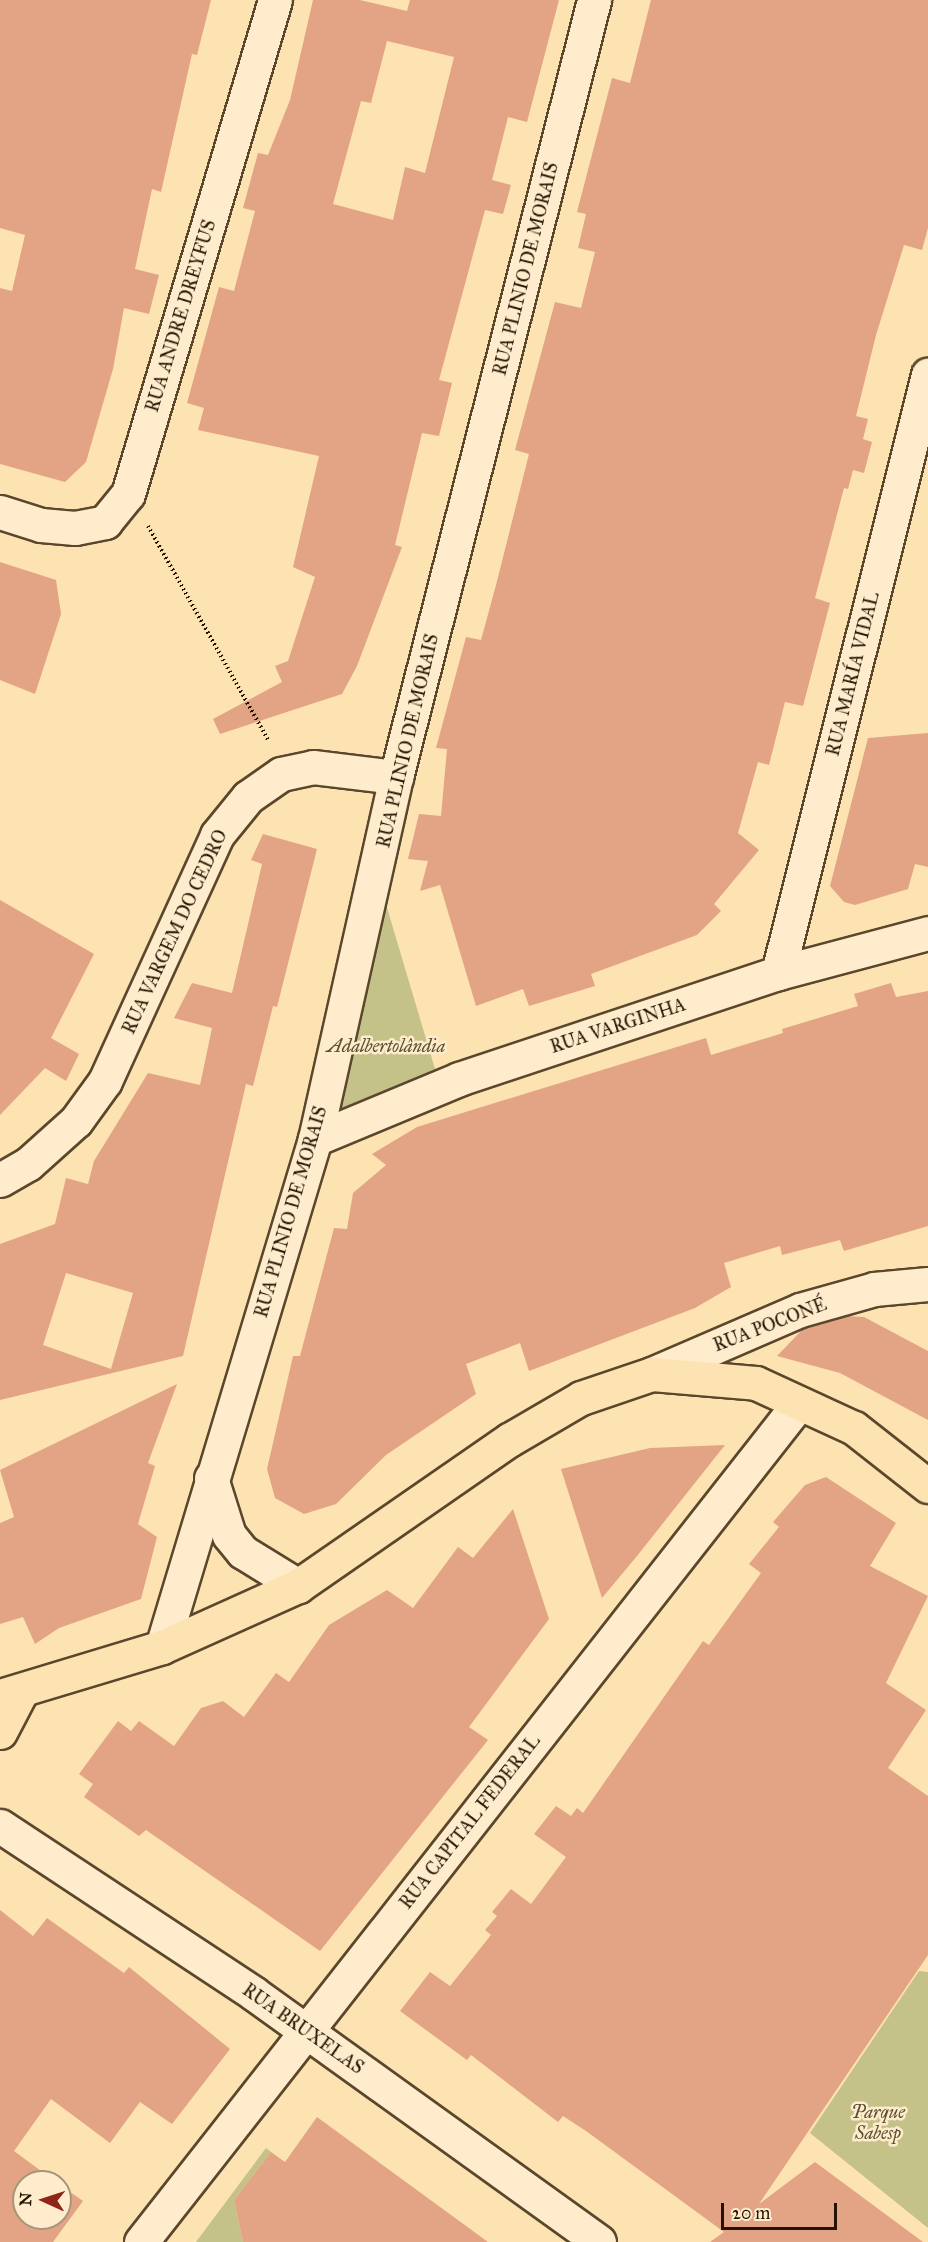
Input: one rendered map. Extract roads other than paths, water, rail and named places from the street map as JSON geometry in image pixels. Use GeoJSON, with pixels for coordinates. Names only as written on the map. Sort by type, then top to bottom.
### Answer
{"type":"FeatureCollection","features":[{"type":"Feature","properties":{"kind":"main road"},"geometry":{"type":"LineString","coordinates":[[0,1732],[11,1693],[162,1647],[298,1586],[509,1440],[581,1398],[652,1374],[756,1383],[854,1428],[928,1486]]}},
{"type":"Feature","properties":{"kind":"street","name":"RUA ANDRE DREYFUS"},"geometry":{"type":"LineString","coordinates":[[0,512],[41,525],[75,528],[105,522],[128,494],[275,0]]}},
{"type":"Feature","properties":{"kind":"street","name":"RUA PLINIO DE MORAIS"},"geometry":{"type":"LineString","coordinates":[[162,1647],[211,1478],[315,1139],[396,777],[594,0]]}},
{"type":"Feature","properties":{"kind":"street","name":"RUA MARÍA VIDAL"},"geometry":{"type":"LineString","coordinates":[[778,973],[928,375]]}},
{"type":"Feature","properties":{"kind":"street","name":"RUA VARGEM DO CEDRO"},"geometry":{"type":"LineString","coordinates":[[0,1180],[28,1164],[76,1121],[105,1081],[217,835],[248,798],[281,774],[313,767],[396,777]]}},
{"type":"Feature","properties":{"kind":"street","name":"RUA VARGINHA"},"geometry":{"type":"LineString","coordinates":[[315,1139],[459,1079],[778,973],[928,933]]}},
{"type":"Feature","properties":{"kind":"street","name":"RUA POCONÉ"},"geometry":{"type":"LineString","coordinates":[[652,1374],[800,1310],[874,1289],[928,1284]]}},
{"type":"Feature","properties":{"kind":"street","name":"RUA CAPITAL FEDERAL"},"geometry":{"type":"LineString","coordinates":[[141,2242],[799,1403]]}},
{"type":"Feature","properties":{"kind":"street"},"geometry":{"type":"LineString","coordinates":[[211,1478],[236,1543],[298,1586]]}},
{"type":"Feature","properties":{"kind":"street","name":"RUA BRUXELAS"},"geometry":{"type":"LineString","coordinates":[[0,1826],[306,2031],[599,2242]]}},
{"type":"Feature","properties":{"kind":"park label","name":"Adalbertolândia"},"geometry":{"type":"Point","coordinates":[386,1046]}},
{"type":"Feature","properties":{"kind":"park label","name":"Parque Sabesp"},"geometry":{"type":"Point","coordinates":[878,2123]}}]}
